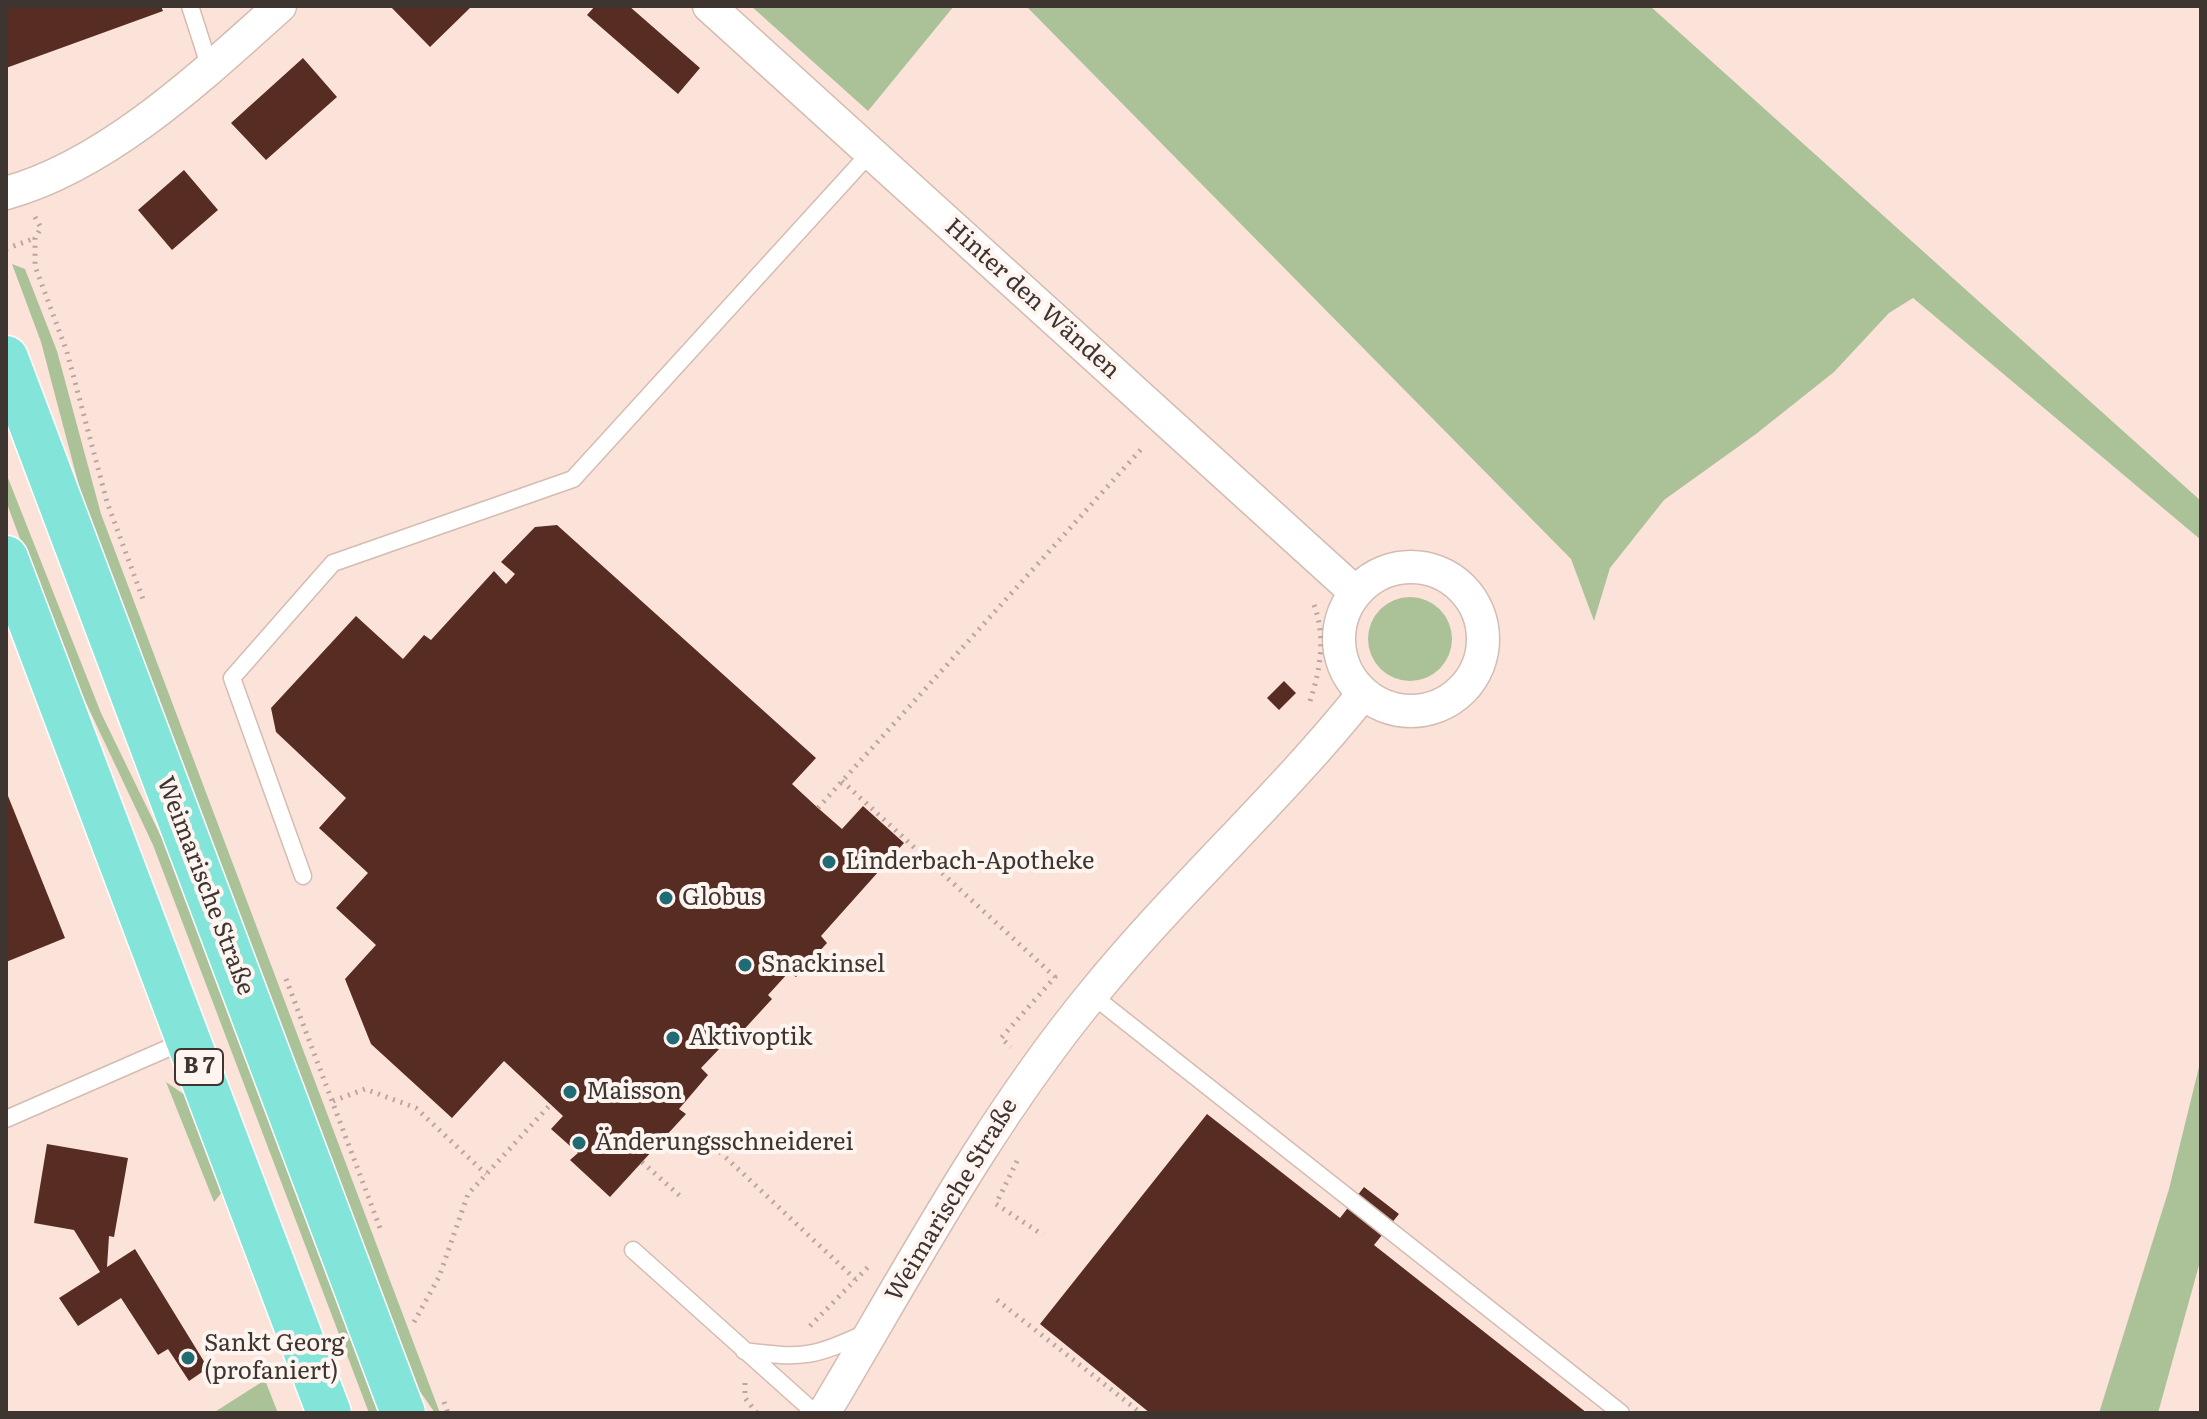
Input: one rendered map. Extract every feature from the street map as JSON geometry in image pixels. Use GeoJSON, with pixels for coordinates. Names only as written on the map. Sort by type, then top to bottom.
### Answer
{"type":"FeatureCollection","features":[{"type":"Feature","properties":{"kind":"main road","name":"Weimarische Straße"},"geometry":{"type":"LineString","coordinates":[[6,358],[423,1406]]}},
{"type":"Feature","properties":{"kind":"main road","name":"B 7"},"geometry":{"type":"LineString","coordinates":[[6,558],[329,1413]]}},
{"type":"Feature","properties":{"kind":"street"},"geometry":{"type":"LineString","coordinates":[[6,193],[40,181],[156,113],[280,6]]}},
{"type":"Feature","properties":{"kind":"street","name":"Hinter den Wänden"},"geometry":{"type":"LineString","coordinates":[[709,6],[1355,592]]}},
{"type":"Feature","properties":{"kind":"street"},"geometry":{"type":"LineString","coordinates":[[1421,567],[1444,574],[1463,589],[1477,609],[1483,633],[1481,657],[1471,679],[1454,697],[1432,708],[1396,709],[1363,694],[1349,677],[1340,656],[1341,622],[1355,592],[1374,576],[1396,568],[1421,567]]}},
{"type":"Feature","properties":{"kind":"street","name":"Weimarische Straße"},"geometry":{"type":"LineString","coordinates":[[824,1413],[999,1118],[1092,995],[1363,694]]}},
{"type":"Feature","properties":{"kind":"lane"},"geometry":{"type":"LineString","coordinates":[[190,6],[210,68]]}},
{"type":"Feature","properties":{"kind":"lane"},"geometry":{"type":"LineString","coordinates":[[303,876],[232,678],[333,563],[573,479],[870,153]]}},
{"type":"Feature","properties":{"kind":"lane"},"geometry":{"type":"LineString","coordinates":[[1092,995],[1169,1059],[1621,1413]]}},
{"type":"Feature","properties":{"kind":"lane"},"geometry":{"type":"LineString","coordinates":[[6,1119],[188,1040]]}},
{"type":"Feature","properties":{"kind":"lane"},"geometry":{"type":"LineString","coordinates":[[633,1250],[815,1413]]}},
{"type":"Feature","properties":{"kind":"lane"},"geometry":{"type":"LineString","coordinates":[[743,1350],[794,1358],[819,1353],[874,1330]]}},
{"type":"Feature","properties":{"kind":"path"},"geometry":{"type":"LineString","coordinates":[[6,249],[35,238],[35,266],[67,352],[107,502],[145,604]]}},
{"type":"Feature","properties":{"kind":"path"},"geometry":{"type":"LineString","coordinates":[[818,808],[1168,421]]}},
{"type":"Feature","properties":{"kind":"path"},"geometry":{"type":"LineString","coordinates":[[842,781],[1055,977],[1001,1038],[1012,1048]]}},
{"type":"Feature","properties":{"kind":"path"},"geometry":{"type":"LineString","coordinates":[[282,969],[382,1233]]}},
{"type":"Feature","properties":{"kind":"path"},"geometry":{"type":"LineString","coordinates":[[333,1101],[365,1089],[416,1108],[486,1174]]}},
{"type":"Feature","properties":{"kind":"path"},"geometry":{"type":"LineString","coordinates":[[414,1322],[439,1277],[468,1194],[550,1105]]}},
{"type":"Feature","properties":{"kind":"path"},"geometry":{"type":"LineString","coordinates":[[720,1152],[855,1279]]}},
{"type":"Feature","properties":{"kind":"path"},"geometry":{"type":"LineString","coordinates":[[642,1162],[680,1196]]}},
{"type":"Feature","properties":{"kind":"path"},"geometry":{"type":"LineString","coordinates":[[997,1300],[1141,1413]]}},
{"type":"Feature","properties":{"kind":"path"},"geometry":{"type":"LineString","coordinates":[[409,1307],[419,1335]]}},
{"type":"Feature","properties":{"kind":"path"},"geometry":{"type":"LineString","coordinates":[[423,1406],[448,1413]]}},
{"type":"Feature","properties":{"kind":"green space"},"geometry":{"type":"Polygon","coordinates":[[[751,6],[954,6],[868,111],[751,6]]]}},
{"type":"Feature","properties":{"kind":"green space"},"geometry":{"type":"Polygon","coordinates":[[[1026,6],[1650,6],[2201,501],[2201,540],[1913,298],[1889,313],[1834,372],[1756,434],[1664,500],[1610,568],[1594,621],[1571,559],[1026,6]]]}},
{"type":"Feature","properties":{"kind":"green space"},"geometry":{"type":"Polygon","coordinates":[[[12,264],[25,269],[57,351],[101,514],[440,1413],[435,1413],[412,1380],[84,505],[41,342],[12,264]]]}},
{"type":"Feature","properties":{"kind":"green space"},"geometry":{"type":"Polygon","coordinates":[[[6,473],[101,713],[171,857],[383,1413],[369,1413],[153,845],[62,652],[6,501],[6,473]]]}},
{"type":"Feature","properties":{"kind":"green space"},"geometry":{"type":"Polygon","coordinates":[[[1410,597],[1426,600],[1440,609],[1449,623],[1452,639],[1449,655],[1440,669],[1426,678],[1410,681],[1394,678],[1380,669],[1371,655],[1368,639],[1371,623],[1380,609],[1394,600],[1410,597]]]}},
{"type":"Feature","properties":{"kind":"green space"},"geometry":{"type":"Polygon","coordinates":[[[2201,1059],[2201,1258],[2158,1413],[2099,1413],[2169,1189],[2201,1059]]]}},
{"type":"Feature","properties":{"kind":"green space"},"geometry":{"type":"Polygon","coordinates":[[[166,1082],[185,1095],[223,1191],[214,1202],[166,1082]]]}},
{"type":"Feature","properties":{"kind":"green space"},"geometry":{"type":"Polygon","coordinates":[[[265,1380],[278,1413],[213,1413],[265,1380]]]}},
{"type":"Feature","properties":{"kind":"building"},"geometry":{"type":"Polygon","coordinates":[[[6,6],[161,6],[163,11],[6,68],[6,6]]]}},
{"type":"Feature","properties":{"kind":"building"},"geometry":{"type":"Polygon","coordinates":[[[390,6],[472,6],[430,47],[390,6]]]}},
{"type":"Feature","properties":{"kind":"building"},"geometry":{"type":"Polygon","coordinates":[[[595,6],[629,6],[700,68],[678,94],[587,15],[595,6]]]}},
{"type":"Feature","properties":{"kind":"building"},"geometry":{"type":"Polygon","coordinates":[[[303,58],[337,97],[266,160],[231,123],[303,58]]]}},
{"type":"Feature","properties":{"kind":"building"},"geometry":{"type":"Polygon","coordinates":[[[184,170],[218,210],[172,250],[138,210],[184,170]]]}},
{"type":"Feature","properties":{"kind":"building"},"geometry":{"type":"Polygon","coordinates":[[[557,525],[816,758],[792,784],[818,808],[842,829],[863,806],[904,843],[821,936],[827,943],[796,977],[789,972],[768,995],[772,999],[727,1048],[723,1045],[701,1068],[708,1075],[679,1109],[686,1114],[610,1197],[570,1160],[578,1153],[551,1129],[563,1116],[504,1061],[452,1118],[371,1044],[345,979],[376,945],[336,908],[368,873],[319,828],[346,798],[276,732],[271,708],[356,616],[403,659],[424,635],[431,640],[494,571],[506,584],[515,574],[501,562],[535,527],[557,525]]]}},
{"type":"Feature","properties":{"kind":"building"},"geometry":{"type":"Polygon","coordinates":[[[1284,681],[1296,693],[1279,710],[1267,698],[1284,681]]]}},
{"type":"Feature","properties":{"kind":"building"},"geometry":{"type":"Polygon","coordinates":[[[6,791],[65,938],[6,962],[6,791]]]}},
{"type":"Feature","properties":{"kind":"building"},"geometry":{"type":"Polygon","coordinates":[[[1207,1114],[1340,1218],[1364,1187],[1399,1214],[1374,1245],[1587,1413],[1150,1413],[1040,1324],[1207,1114]]]}},
{"type":"Feature","properties":{"kind":"building"},"geometry":{"type":"Polygon","coordinates":[[[47,1144],[128,1158],[114,1237],[109,1236],[107,1267],[135,1249],[208,1368],[189,1381],[168,1349],[158,1355],[121,1298],[78,1326],[59,1298],[100,1272],[74,1230],[34,1223],[47,1144]]]}},
{"type":"Feature","properties":{"kind":"place","name":"Linderbach-Apotheke"},"geometry":{"type":"Point","coordinates":[829,862]}},
{"type":"Feature","properties":{"kind":"place","name":"Globus"},"geometry":{"type":"Point","coordinates":[666,898]}},
{"type":"Feature","properties":{"kind":"place","name":"Snackinsel"},"geometry":{"type":"Point","coordinates":[745,965]}},
{"type":"Feature","properties":{"kind":"place","name":"Aktivoptik"},"geometry":{"type":"Point","coordinates":[673,1038]}},
{"type":"Feature","properties":{"kind":"place","name":"Maisson"},"geometry":{"type":"Point","coordinates":[570,1092]}},
{"type":"Feature","properties":{"kind":"place","name":"Änderungsschneiderei"},"geometry":{"type":"Point","coordinates":[579,1143]}},
{"type":"Feature","properties":{"kind":"place","name":"Sankt Georg (profaniert)"},"geometry":{"type":"Point","coordinates":[188,1358]}}]}
